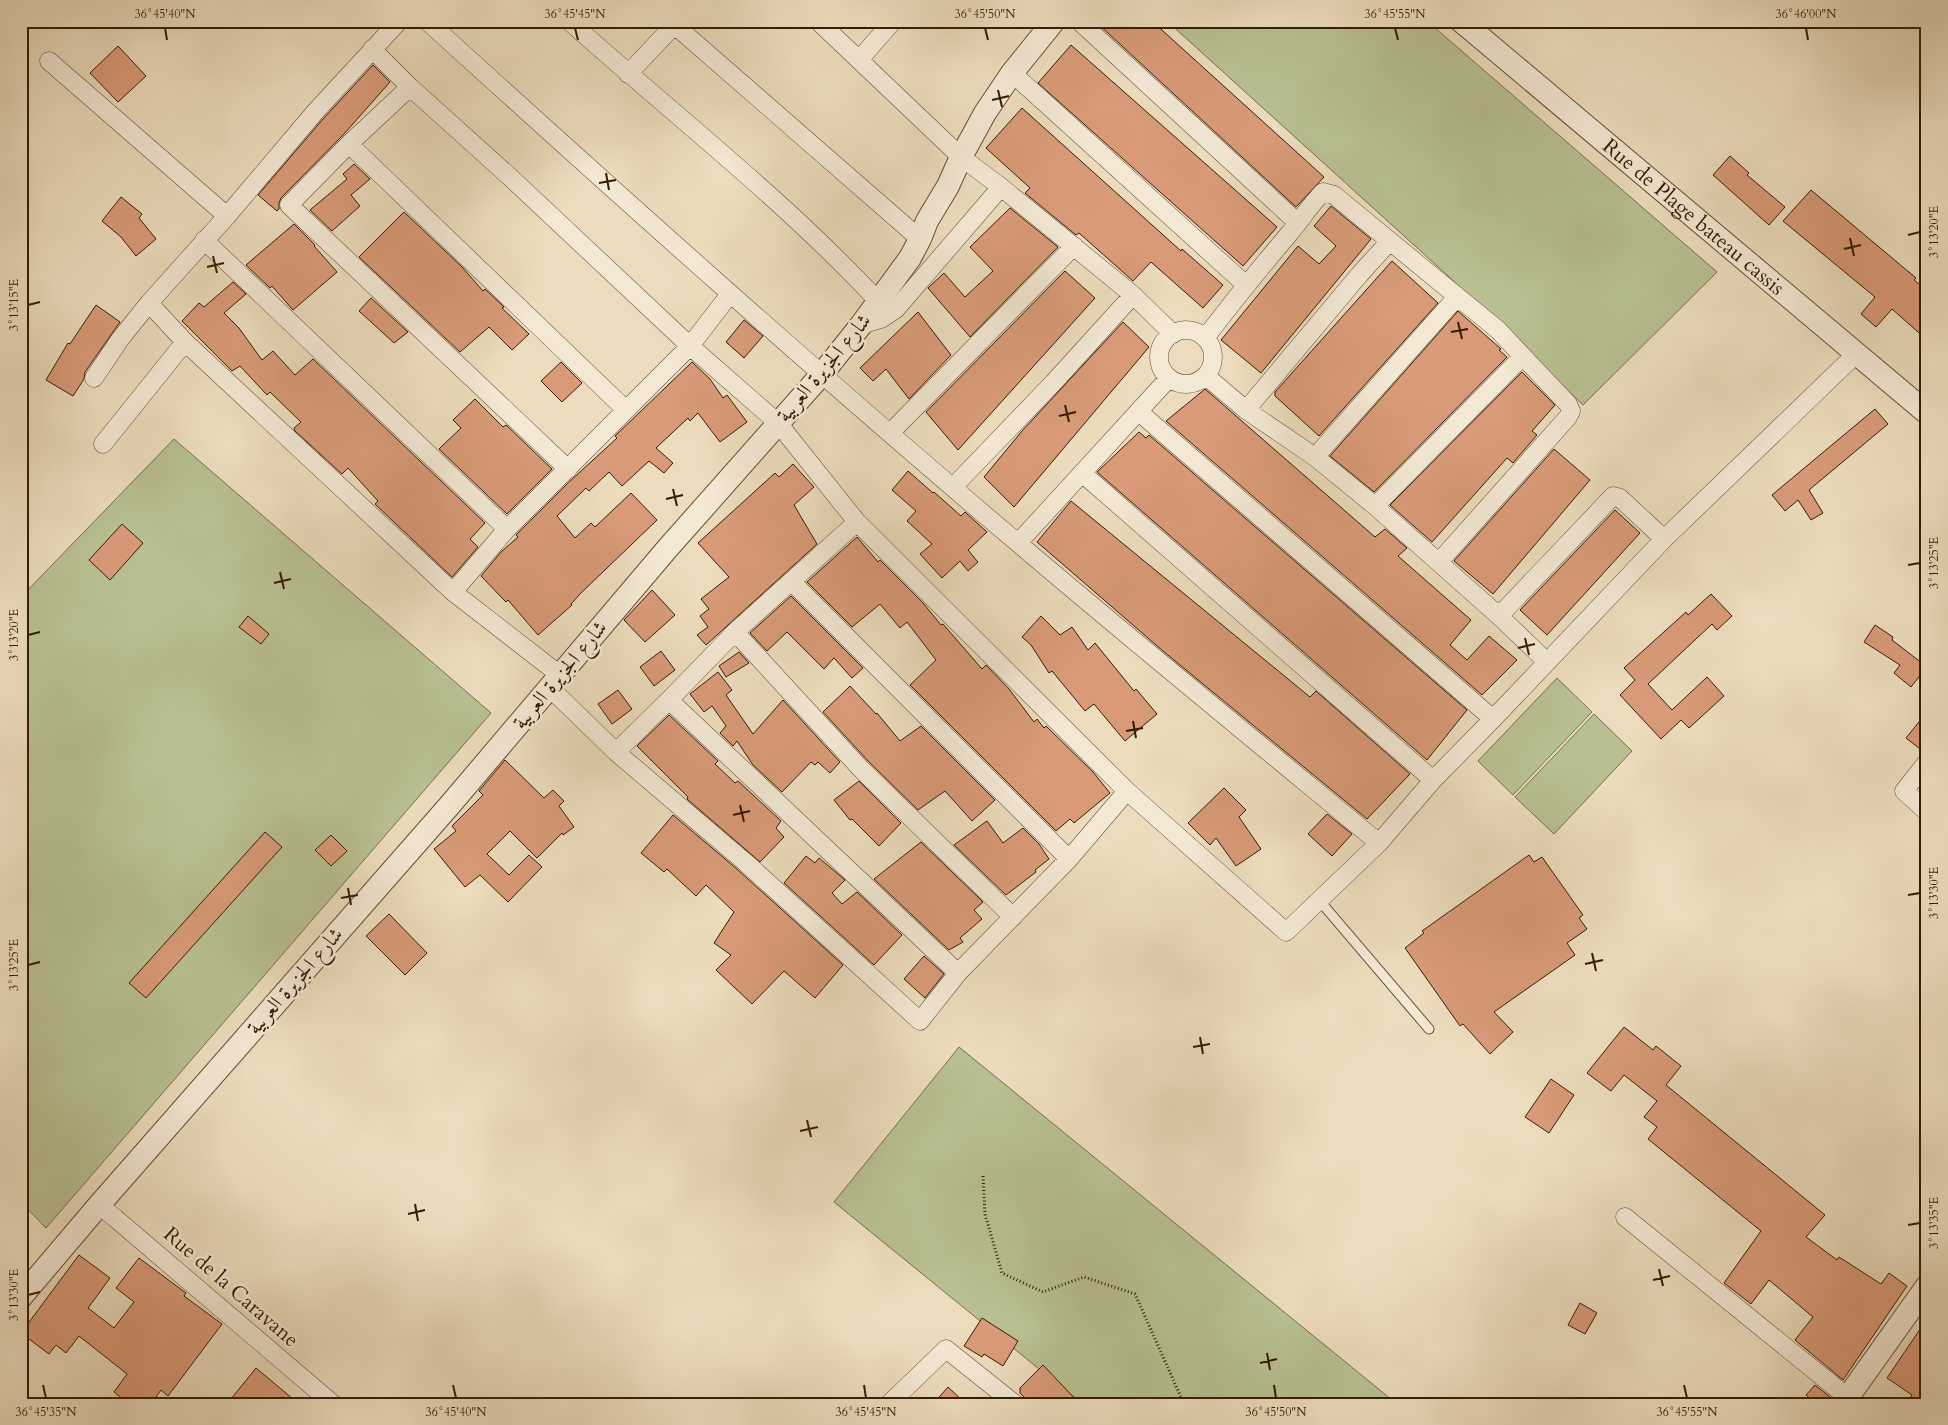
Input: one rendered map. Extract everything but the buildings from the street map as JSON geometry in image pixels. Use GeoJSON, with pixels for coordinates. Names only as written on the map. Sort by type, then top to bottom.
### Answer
{"type":"FeatureCollection","features":[{"type":"Feature","properties":{"kind":"street"},"geometry":{"type":"LineString","coordinates":[[94,378],[121,338],[149,303],[227,216],[315,112],[399,21]]}},
{"type":"Feature","properties":{"kind":"street"},"geometry":{"type":"LineString","coordinates":[[427,21],[730,294],[952,487],[1379,843]]}},
{"type":"Feature","properties":{"kind":"street"},"geometry":{"type":"LineString","coordinates":[[568,21],[757,184],[879,302]]}},
{"type":"Feature","properties":{"kind":"street"},"geometry":{"type":"LineString","coordinates":[[818,21],[961,157],[1001,187],[1133,295],[1173,334]]}},
{"type":"Feature","properties":{"kind":"street"},"geometry":{"type":"LineString","coordinates":[[859,60],[893,21]]}},
{"type":"Feature","properties":{"kind":"street","name":"شارع الجزيرة العربية"},"geometry":{"type":"LineString","coordinates":[[21,1297],[555,681],[667,549],[822,374],[879,302],[910,258],[927,221],[948,186],[961,157],[985,113],[1012,73],[1054,21]]}},
{"type":"Feature","properties":{"kind":"street"},"geometry":{"type":"LineString","coordinates":[[1079,21],[1298,223]]}},
{"type":"Feature","properties":{"kind":"street","name":"Rue de Plage bateau cassis"},"geometry":{"type":"LineString","coordinates":[[1461,21],[1927,413]]}},
{"type":"Feature","properties":{"kind":"street"},"geometry":{"type":"LineString","coordinates":[[628,74],[674,22],[920,239]]}},
{"type":"Feature","properties":{"kind":"street"},"geometry":{"type":"LineString","coordinates":[[372,49],[410,88],[510,177],[690,346],[778,423],[857,522],[1127,791],[1286,932],[1379,843],[1433,780],[1664,539],[1857,353]]}},
{"type":"Feature","properties":{"kind":"street"},"geometry":{"type":"LineString","coordinates":[[49,61],[227,216]]}},
{"type":"Feature","properties":{"kind":"street"},"geometry":{"type":"LineString","coordinates":[[1012,73],[1246,284]]}},
{"type":"Feature","properties":{"kind":"street"},"geometry":{"type":"LineString","coordinates":[[410,88],[349,144],[289,205],[568,468]]}},
{"type":"Feature","properties":{"kind":"street"},"geometry":{"type":"LineString","coordinates":[[349,144],[626,410]]}},
{"type":"Feature","properties":{"kind":"street"},"geometry":{"type":"LineString","coordinates":[[861,325],[881,319],[896,309],[1001,187]]}},
{"type":"Feature","properties":{"kind":"street"},"geometry":{"type":"LineString","coordinates":[[1205,338],[1246,284],[1323,192],[1334,195],[1456,298],[1498,330],[1568,404],[1571,411],[1568,417],[1439,562]]}},
{"type":"Feature","properties":{"kind":"street"},"geometry":{"type":"LineString","coordinates":[[204,240],[507,529]]}},
{"type":"Feature","properties":{"kind":"street"},"geometry":{"type":"LineString","coordinates":[[1246,410],[1390,241]]}},
{"type":"Feature","properties":{"kind":"street"},"geometry":{"type":"LineString","coordinates":[[890,433],[1074,246]]}},
{"type":"Feature","properties":{"kind":"street"},"geometry":{"type":"LineString","coordinates":[[453,592],[507,529],[690,346],[730,294]]}},
{"type":"Feature","properties":{"kind":"street"},"geometry":{"type":"LineString","coordinates":[[952,487],[1053,383],[1133,295]]}},
{"type":"Feature","properties":{"kind":"street"},"geometry":{"type":"LineString","coordinates":[[1315,457],[1456,298]]}},
{"type":"Feature","properties":{"kind":"street"},"geometry":{"type":"LineString","coordinates":[[149,303],[185,342],[453,592],[555,681],[616,752],[745,862],[920,1021],[958,973],[1069,859],[1127,791]]}},
{"type":"Feature","properties":{"kind":"street"},"geometry":{"type":"LineString","coordinates":[[1190,330],[1205,338],[1212,352],[1213,360],[1211,369],[1206,376],[1192,384],[1184,384],[1169,378],[1163,372],[1159,355],[1161,346],[1166,339],[1181,331],[1190,330]]}},
{"type":"Feature","properties":{"kind":"street"},"geometry":{"type":"LineString","coordinates":[[103,444],[185,342]]}},
{"type":"Feature","properties":{"kind":"street"},"geometry":{"type":"LineString","coordinates":[[1375,506],[1522,357]]}},
{"type":"Feature","properties":{"kind":"street"},"geometry":{"type":"LineString","coordinates":[[1206,376],[1246,410],[1315,457],[1375,506],[1499,616],[1547,662]]}},
{"type":"Feature","properties":{"kind":"street"},"geometry":{"type":"LineString","coordinates":[[1018,543],[1169,378]]}},
{"type":"Feature","properties":{"kind":"street"},"geometry":{"type":"LineString","coordinates":[[1139,412],[1493,719]]}},
{"type":"Feature","properties":{"kind":"street"},"geometry":{"type":"LineString","coordinates":[[1082,473],[1433,780]]}},
{"type":"Feature","properties":{"kind":"street"},"geometry":{"type":"LineString","coordinates":[[1499,616],[1606,501],[1613,496],[1620,498],[1664,539]]}},
{"type":"Feature","properties":{"kind":"street"},"geometry":{"type":"LineString","coordinates":[[616,752],[735,632],[857,522]]}},
{"type":"Feature","properties":{"kind":"street"},"geometry":{"type":"LineString","coordinates":[[792,582],[1069,859]]}},
{"type":"Feature","properties":{"kind":"street"},"geometry":{"type":"LineString","coordinates":[[735,632],[861,769],[1013,917]]}},
{"type":"Feature","properties":{"kind":"street"},"geometry":{"type":"LineString","coordinates":[[669,700],[958,973]]}},
{"type":"Feature","properties":{"kind":"street"},"geometry":{"type":"LineString","coordinates":[[1927,762],[1904,791],[1927,812]]}},
{"type":"Feature","properties":{"kind":"street","name":"Rue de la Caravane"},"geometry":{"type":"LineString","coordinates":[[99,1205],[333,1404]]}},
{"type":"Feature","properties":{"kind":"street"},"geometry":{"type":"LineString","coordinates":[[1625,1217],[1849,1402],[1923,1298]]}},
{"type":"Feature","properties":{"kind":"street"},"geometry":{"type":"LineString","coordinates":[[888,1404],[946,1349],[1015,1404]]}},
{"type":"Feature","properties":{"kind":"lane"},"geometry":{"type":"LineString","coordinates":[[1320,900],[1429,1029]]}},
{"type":"Feature","properties":{"kind":"path"},"geometry":{"type":"LineString","coordinates":[[983,1176],[985,1214],[1002,1273],[1043,1292],[1084,1277],[1135,1294],[1184,1404]]}},
{"type":"Feature","properties":{"kind":"green space"},"geometry":{"type":"Polygon","coordinates":[[[1167,21],[1427,21],[1717,272],[1583,405],[1447,275],[1167,21]]]}},
{"type":"Feature","properties":{"kind":"green space"},"geometry":{"type":"Polygon","coordinates":[[[174,439],[491,713],[46,1228],[21,1202],[21,597],[174,439]]]}},
{"type":"Feature","properties":{"kind":"green space"},"geometry":{"type":"Polygon","coordinates":[[[1557,678],[1592,712],[1513,795],[1478,761],[1557,678]]]}},
{"type":"Feature","properties":{"kind":"green space"},"geometry":{"type":"Polygon","coordinates":[[[1594,714],[1632,751],[1554,834],[1515,797],[1594,714]]]}},
{"type":"Feature","properties":{"kind":"green space"},"geometry":{"type":"Polygon","coordinates":[[[959,1047],[1397,1404],[1082,1404],[834,1202],[959,1047]]]}}]}
